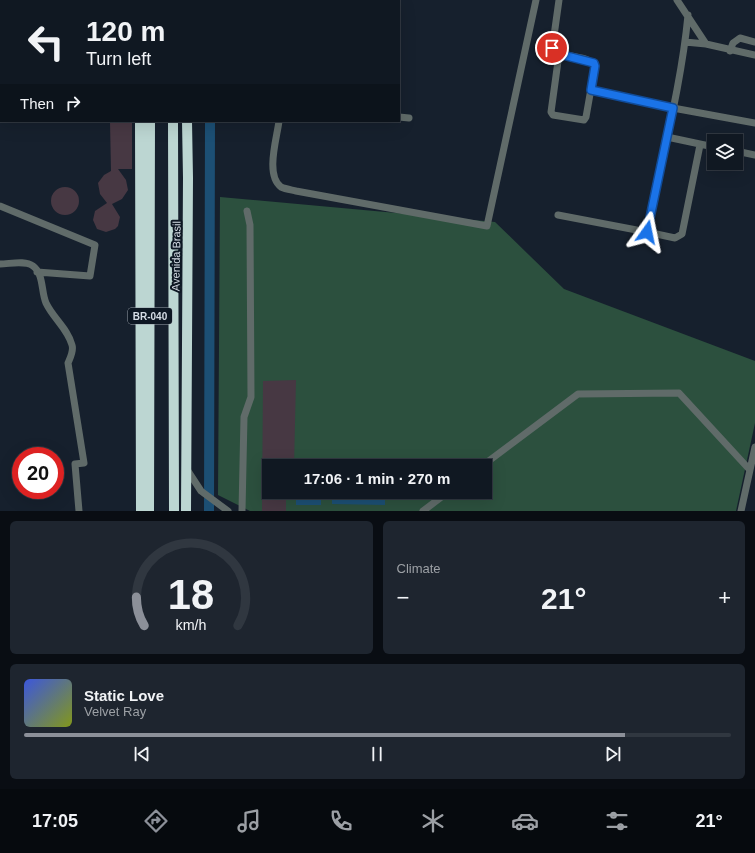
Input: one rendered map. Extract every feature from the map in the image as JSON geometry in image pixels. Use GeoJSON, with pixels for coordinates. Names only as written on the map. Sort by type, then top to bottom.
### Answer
{"type":"FeatureCollection","features":[{"type":"Feature","properties":{"kind":"highway"},"geometry":{"type":"LineString","coordinates":[[140,122],[141,511]]}},
{"type":"Feature","properties":{"kind":"highway","name":"BR-040"},"geometry":{"type":"LineString","coordinates":[[149,511],[150,122]]}},
{"type":"Feature","properties":{"kind":"highway","name":"Avenida Brasil"},"geometry":{"type":"LineString","coordinates":[[174,122],[174,511]]}},
{"type":"Feature","properties":{"kind":"highway"},"geometry":{"type":"LineString","coordinates":[[175,226],[184,122]]}},
{"type":"Feature","properties":{"kind":"highway","name":"Avenida Brasil"},"geometry":{"type":"LineString","coordinates":[[186,511],[187,122]]}},
{"type":"Feature","properties":{"kind":"lane"},"geometry":{"type":"LineString","coordinates":[[279,122],[272,167],[274,176],[281,187],[296,192],[487,226],[536,0]]}},
{"type":"Feature","properties":{"kind":"lane"},"geometry":{"type":"LineString","coordinates":[[559,0],[552,48],[554,52],[594,63],[595,66],[586,117],[584,120],[553,115],[551,112],[559,54]]}},
{"type":"Feature","properties":{"kind":"lane"},"geometry":{"type":"LineString","coordinates":[[677,0],[706,44]]}},
{"type":"Feature","properties":{"kind":"lane"},"geometry":{"type":"LineString","coordinates":[[647,232],[673,108],[685,42],[688,15]]}},
{"type":"Feature","properties":{"kind":"lane"},"geometry":{"type":"LineString","coordinates":[[730,51],[732,43],[740,38],[755,42]]}},
{"type":"Feature","properties":{"kind":"lane"},"geometry":{"type":"LineString","coordinates":[[685,42],[706,44],[730,51],[755,55]]}},
{"type":"Feature","properties":{"kind":"lane"},"geometry":{"type":"LineString","coordinates":[[591,90],[755,124]]}},
{"type":"Feature","properties":{"kind":"lane"},"geometry":{"type":"LineString","coordinates":[[400,117],[409,118]]}},
{"type":"Feature","properties":{"kind":"lane"},"geometry":{"type":"LineString","coordinates":[[667,137],[707,146]]}},
{"type":"Feature","properties":{"kind":"lane"},"geometry":{"type":"LineString","coordinates":[[558,215],[675,238],[682,234],[700,145]]}},
{"type":"Feature","properties":{"kind":"lane"},"geometry":{"type":"LineString","coordinates":[[743,152],[755,155]]}},
{"type":"Feature","properties":{"kind":"lane"},"geometry":{"type":"LineString","coordinates":[[0,206],[95,246],[90,276],[37,272]]}},
{"type":"Feature","properties":{"kind":"lane"},"geometry":{"type":"LineString","coordinates":[[242,511],[244,417],[251,397],[250,224],[246,211]]}},
{"type":"Feature","properties":{"kind":"lane"},"geometry":{"type":"LineString","coordinates":[[0,264],[25,263],[35,267],[40,277],[46,302],[64,329],[72,346],[72,353],[68,363],[84,463],[75,464],[79,511]]}},
{"type":"Feature","properties":{"kind":"lane"},"geometry":{"type":"LineString","coordinates":[[491,459],[578,394],[679,393],[749,469]]}},
{"type":"Feature","properties":{"kind":"lane"},"geometry":{"type":"LineString","coordinates":[[741,511],[749,469],[755,448]]}},
{"type":"Feature","properties":{"kind":"lane"},"geometry":{"type":"LineString","coordinates":[[186,468],[201,491],[227,511]]}},
{"type":"Feature","properties":{"kind":"lane"},"geometry":{"type":"LineString","coordinates":[[423,511],[439,499]]}},
{"type":"Feature","properties":{"kind":"green space"},"geometry":{"type":"Polygon","coordinates":[[[220,197],[495,222],[564,289],[755,361],[755,423],[736,511],[250,511],[218,495],[220,197]]]}},
{"type":"Feature","properties":{"kind":"water"},"geometry":{"type":"Polygon","coordinates":[[[205,122],[215,122],[214,511],[204,511],[205,122]]]}},
{"type":"Feature","properties":{"kind":"water"},"geometry":{"type":"Polygon","coordinates":[[[296,499],[321,499],[321,505],[296,505],[296,499]]]}},
{"type":"Feature","properties":{"kind":"water"},"geometry":{"type":"Polygon","coordinates":[[[332,499],[385,499],[385,505],[332,504],[332,499]]]}},
{"type":"Feature","properties":{"kind":"building"},"geometry":{"type":"Polygon","coordinates":[[[110,122],[132,122],[132,169],[118,169],[126,180],[128,190],[122,199],[112,204],[120,217],[118,226],[115,229],[106,232],[97,229],[93,220],[95,211],[107,203],[100,194],[98,183],[104,175],[111,171],[110,122]]]}},
{"type":"Feature","properties":{"kind":"building"},"geometry":{"type":"Polygon","coordinates":[[[65,187],[71,188],[75,191],[78,195],[78,207],[75,211],[71,214],[65,215],[59,214],[55,211],[52,207],[51,201],[52,195],[55,191],[59,188],[65,187]]]}},
{"type":"Feature","properties":{"kind":"building"},"geometry":{"type":"Polygon","coordinates":[[[296,380],[294,459],[262,459],[263,381],[296,380]]]}},
{"type":"Feature","properties":{"kind":"building"},"geometry":{"type":"Polygon","coordinates":[[[262,499],[286,499],[286,511],[262,511],[262,499]]]}},
{"type":"Feature","properties":{"kind":"route"},"geometry":{"type":"LineString","coordinates":[[552,48],[554,52],[559,54],[594,63],[595,66],[591,90],[673,108],[647,232]]}}]}
